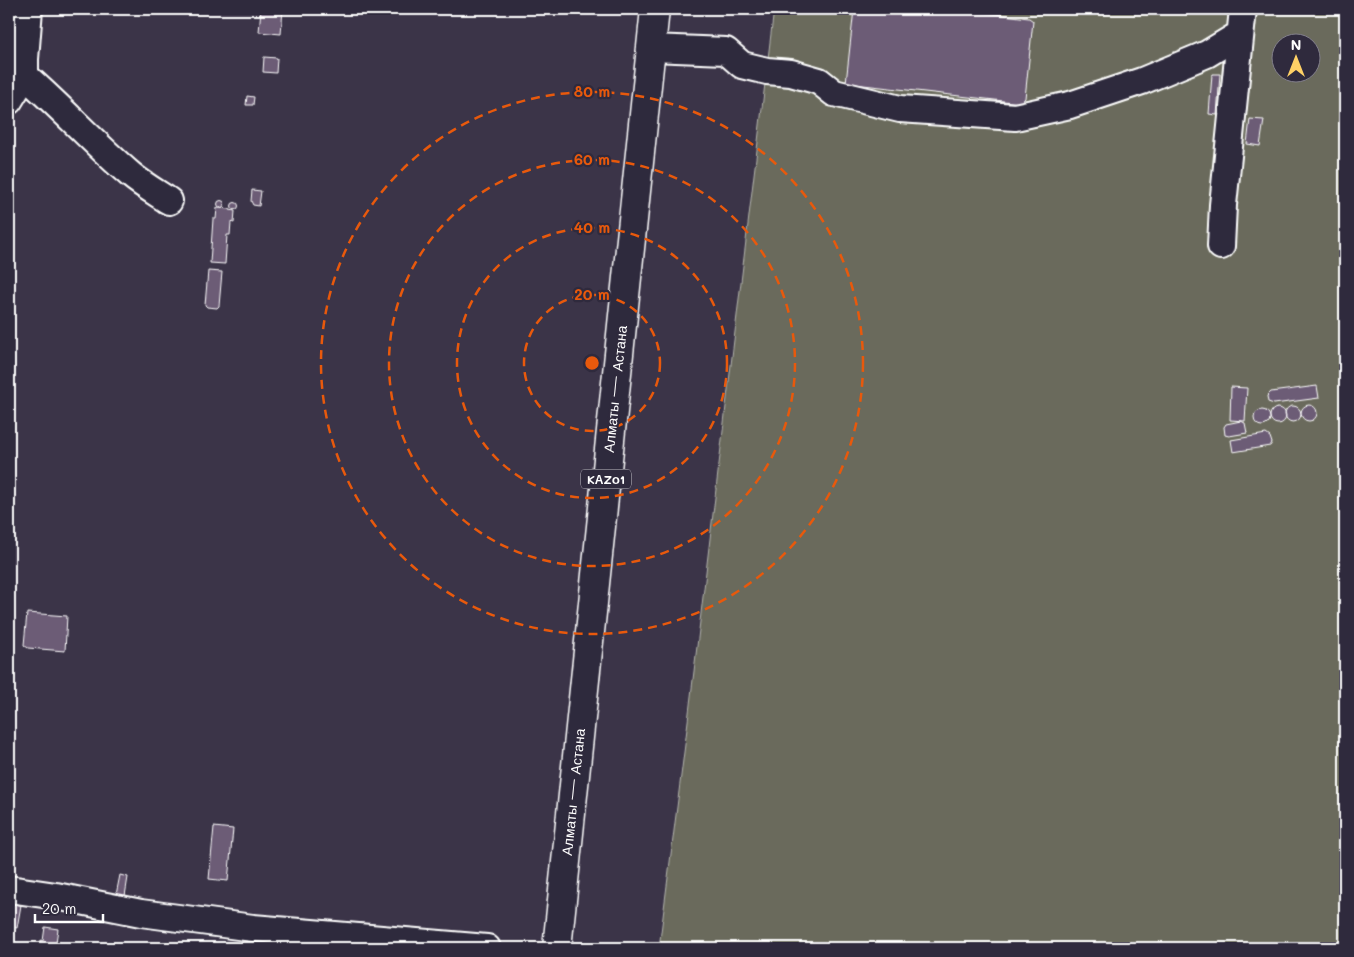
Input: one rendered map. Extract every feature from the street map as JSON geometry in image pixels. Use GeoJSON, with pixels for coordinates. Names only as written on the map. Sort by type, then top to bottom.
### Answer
{"type":"FeatureCollection","features":[{"type":"Feature","properties":{"kind":"highway","name":"Алматы — Астана"},"geometry":{"type":"LineString","coordinates":[[557,948],[655,9]]}},
{"type":"Feature","properties":{"kind":"street"},"geometry":{"type":"LineString","coordinates":[[9,101],[17,69],[26,45],[30,9]]}},
{"type":"Feature","properties":{"kind":"street"},"geometry":{"type":"LineString","coordinates":[[651,48],[726,51],[742,65],[791,73],[819,81],[834,93],[900,109],[1015,117],[1070,105],[1142,81],[1208,54],[1241,21]]}},
{"type":"Feature","properties":{"kind":"street"},"geometry":{"type":"LineString","coordinates":[[1221,246],[1223,205],[1241,21]]}},
{"type":"Feature","properties":{"kind":"street"},"geometry":{"type":"LineString","coordinates":[[17,69],[41,89],[84,133],[133,176],[169,201]]}},
{"type":"Feature","properties":{"kind":"street"},"geometry":{"type":"LineString","coordinates":[[9,889],[56,896],[141,913],[253,928],[487,948]]}},
{"type":"Feature","properties":{"kind":"green space"},"geometry":{"type":"Polygon","coordinates":[[[774,9],[1345,9],[1345,948],[659,948],[774,9]]]}},
{"type":"Feature","properties":{"kind":"building"},"geometry":{"type":"Polygon","coordinates":[[[261,9],[283,9],[281,34],[259,32],[261,9]]]}},
{"type":"Feature","properties":{"kind":"building"},"geometry":{"type":"Polygon","coordinates":[[[854,9],[951,9],[1029,18],[1033,21],[1025,98],[1021,103],[846,83],[854,9]]]}},
{"type":"Feature","properties":{"kind":"building"},"geometry":{"type":"Polygon","coordinates":[[[264,57],[277,58],[276,73],[263,72],[264,57]]]}},
{"type":"Feature","properties":{"kind":"building"},"geometry":{"type":"Polygon","coordinates":[[[1212,74],[1220,74],[1217,115],[1209,114],[1212,74]]]}},
{"type":"Feature","properties":{"kind":"building"},"geometry":{"type":"Polygon","coordinates":[[[247,96],[254,97],[253,105],[246,105],[247,96]]]}},
{"type":"Feature","properties":{"kind":"building"},"geometry":{"type":"Polygon","coordinates":[[[1250,119],[1264,120],[1260,146],[1247,144],[1250,119]]]}},
{"type":"Feature","properties":{"kind":"building"},"geometry":{"type":"Polygon","coordinates":[[[252,190],[261,191],[259,206],[253,205],[251,201],[252,190]]]}},
{"type":"Feature","properties":{"kind":"building"},"geometry":{"type":"Polygon","coordinates":[[[221,200],[225,204],[221,208],[217,204],[221,200]]]}},
{"type":"Feature","properties":{"kind":"building"},"geometry":{"type":"Polygon","coordinates":[[[235,202],[239,206],[235,210],[231,206],[235,202]]]}},
{"type":"Feature","properties":{"kind":"building"},"geometry":{"type":"Polygon","coordinates":[[[217,208],[235,211],[234,223],[231,222],[230,235],[227,235],[225,264],[210,263],[213,219],[216,219],[217,208]]]}},
{"type":"Feature","properties":{"kind":"building"},"geometry":{"type":"Polygon","coordinates":[[[208,271],[222,272],[219,306],[217,308],[205,305],[208,271]]]}},
{"type":"Feature","properties":{"kind":"building"},"geometry":{"type":"Polygon","coordinates":[[[1317,386],[1319,398],[1274,404],[1268,402],[1267,396],[1271,392],[1317,386]]]}},
{"type":"Feature","properties":{"kind":"building"},"geometry":{"type":"Polygon","coordinates":[[[1231,387],[1247,388],[1245,421],[1230,420],[1231,387]]]}},
{"type":"Feature","properties":{"kind":"building"},"geometry":{"type":"Polygon","coordinates":[[[1309,405],[1317,413],[1309,421],[1301,413],[1309,405]]]}},
{"type":"Feature","properties":{"kind":"building"},"geometry":{"type":"Polygon","coordinates":[[[1293,406],[1301,414],[1293,422],[1285,414],[1293,406]]]}},
{"type":"Feature","properties":{"kind":"building"},"geometry":{"type":"Polygon","coordinates":[[[1278,408],[1286,416],[1278,424],[1270,416],[1278,408]]]}},
{"type":"Feature","properties":{"kind":"building"},"geometry":{"type":"Polygon","coordinates":[[[1262,410],[1270,418],[1262,426],[1254,418],[1262,410]]]}},
{"type":"Feature","properties":{"kind":"building"},"geometry":{"type":"Polygon","coordinates":[[[1241,421],[1245,423],[1247,433],[1225,435],[1224,427],[1226,424],[1241,421]]]}},
{"type":"Feature","properties":{"kind":"building"},"geometry":{"type":"Polygon","coordinates":[[[1266,434],[1270,437],[1272,443],[1270,446],[1233,452],[1231,440],[1266,434]]]}},
{"type":"Feature","properties":{"kind":"building"},"geometry":{"type":"Polygon","coordinates":[[[27,613],[67,616],[65,651],[28,648],[24,645],[27,613]]]}},
{"type":"Feature","properties":{"kind":"building"},"geometry":{"type":"Polygon","coordinates":[[[214,827],[233,829],[228,881],[209,879],[214,827]]]}},
{"type":"Feature","properties":{"kind":"building"},"geometry":{"type":"Polygon","coordinates":[[[120,875],[128,877],[125,896],[116,895],[120,875]]]}},
{"type":"Feature","properties":{"kind":"building"},"geometry":{"type":"Polygon","coordinates":[[[9,903],[21,905],[17,928],[9,926],[9,903]]]}},
{"type":"Feature","properties":{"kind":"building"},"geometry":{"type":"Polygon","coordinates":[[[45,927],[58,929],[56,942],[60,942],[59,948],[40,948],[45,927]]]}}]}
